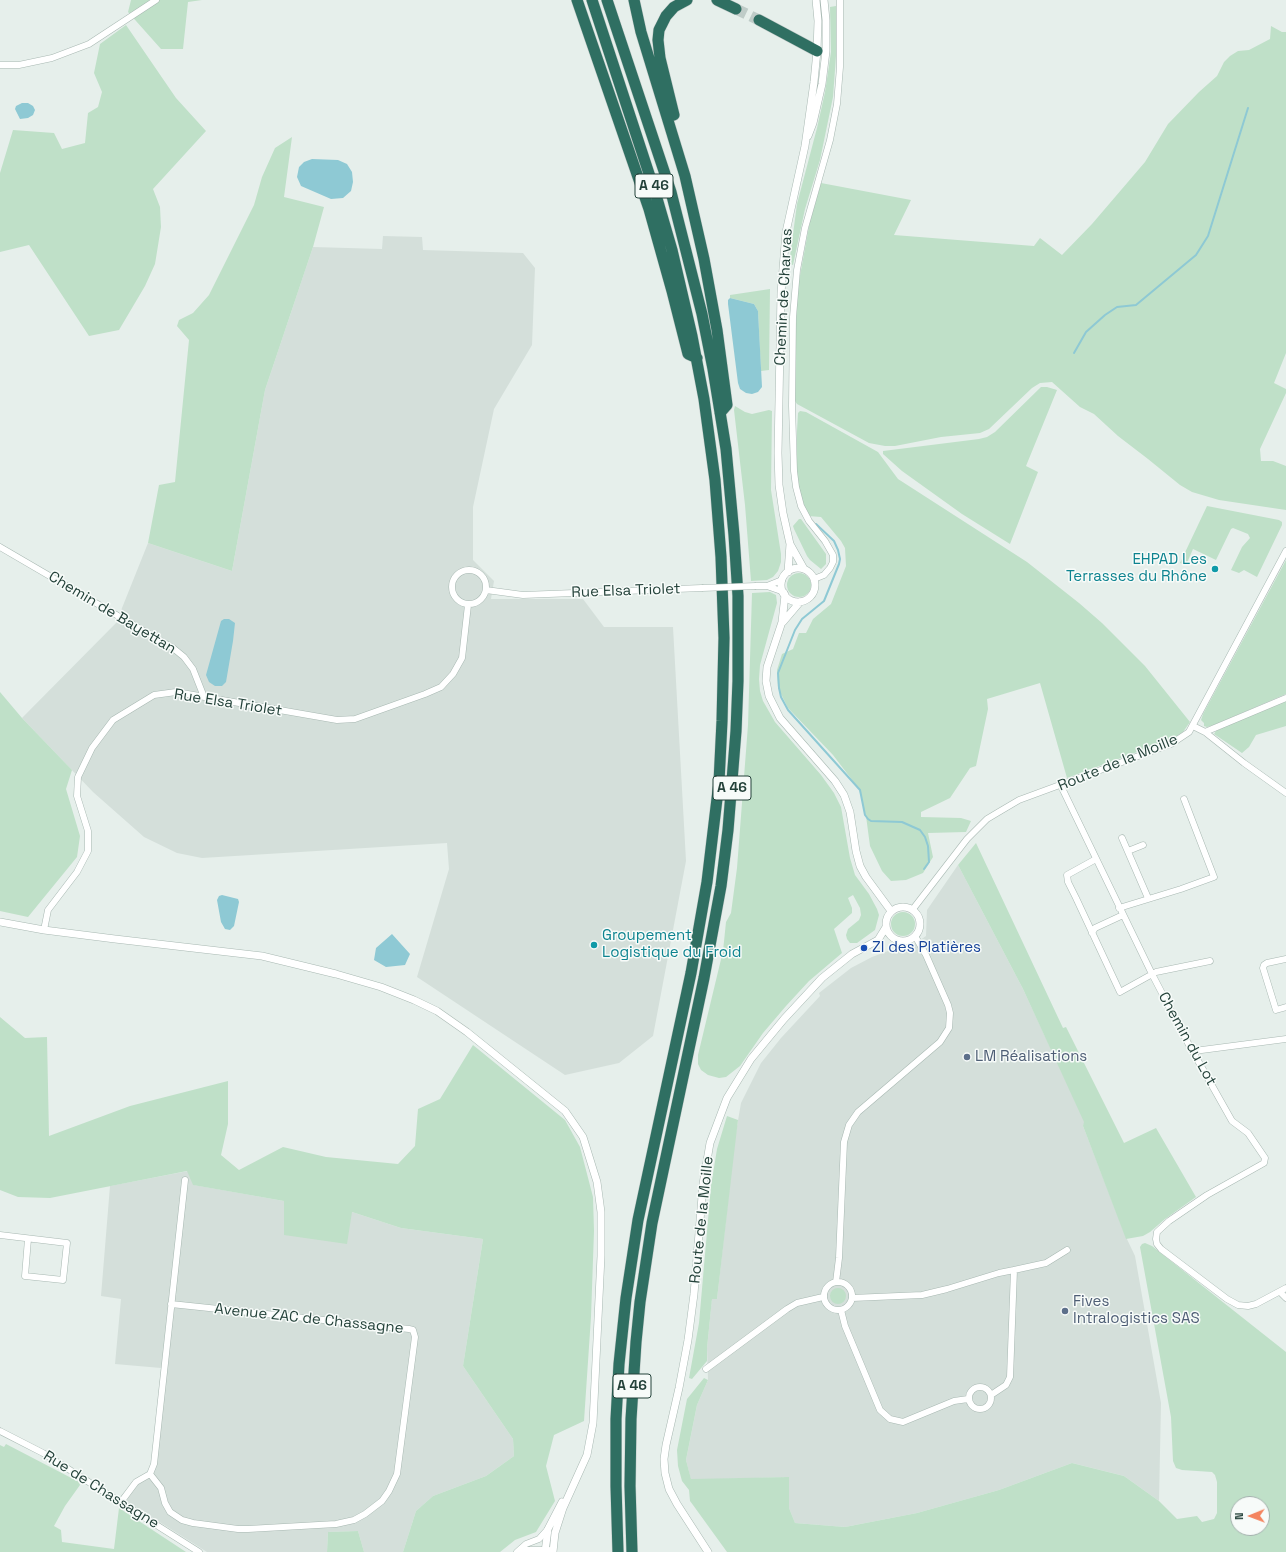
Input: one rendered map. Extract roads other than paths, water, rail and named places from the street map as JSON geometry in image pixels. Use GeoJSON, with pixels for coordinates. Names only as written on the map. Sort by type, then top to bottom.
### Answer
{"type":"FeatureCollection","features":[{"type":"Feature","properties":{"kind":"highway"},"geometry":{"type":"LineString","coordinates":[[577,0],[649,209],[671,284],[688,354],[697,358]]}},
{"type":"Feature","properties":{"kind":"highway","name":"A 46"},"geometry":{"type":"LineString","coordinates":[[592,0],[656,195],[677,271],[697,358],[711,446],[721,557],[724,645],[720,761],[713,839],[701,920],[645,1185],[626,1298],[619,1364],[616,1419],[618,1552]]}},
{"type":"Feature","properties":{"kind":"highway","name":"A 46"},"geometry":{"type":"LineString","coordinates":[[607,0],[652,134],[682,233],[706,329],[720,414],[731,497],[738,596],[738,688],[732,787],[727,838],[714,927],[655,1209],[641,1295],[630,1419],[632,1552]]}},
{"type":"Feature","properties":{"kind":"highway"},"geometry":{"type":"LineString","coordinates":[[634,0],[641,32],[685,176],[704,259],[717,330],[727,405],[720,414]]}},
{"type":"Feature","properties":{"kind":"highway"},"geometry":{"type":"LineString","coordinates":[[685,176],[686,167],[658,45],[659,30],[663,20],[674,7],[687,0]]}},
{"type":"Feature","properties":{"kind":"highway"},"geometry":{"type":"LineString","coordinates":[[717,0],[736,8]]}},
{"type":"Feature","properties":{"kind":"highway"},"geometry":{"type":"LineString","coordinates":[[759,20],[817,51]]}},
{"type":"Feature","properties":{"kind":"street"},"geometry":{"type":"LineString","coordinates":[[0,65],[19,65],[52,58],[89,44],[156,0]]}},
{"type":"Feature","properties":{"kind":"street","name":"Chemin de Charvas"},"geometry":{"type":"LineString","coordinates":[[788,572],[790,544],[781,500],[778,470],[781,287],[786,232],[804,146],[814,82],[818,21],[816,0]]}},
{"type":"Feature","properties":{"kind":"street"},"geometry":{"type":"LineString","coordinates":[[804,146],[813,123],[822,84],[826,51],[826,20],[824,0]]}},
{"type":"Feature","properties":{"kind":"street"},"geometry":{"type":"LineString","coordinates":[[814,579],[824,575],[830,568],[833,562],[833,554],[825,541],[808,521],[800,506],[796,487],[794,471],[792,406],[792,317],[797,270],[805,228],[830,140],[837,104],[840,67],[840,0]]}},
{"type":"Feature","properties":{"kind":"street","name":"Chemin de Charvas"},"geometry":{"type":"LineString","coordinates":[[790,544],[804,569]]}},
{"type":"Feature","properties":{"kind":"street","name":"Chemin de Bayettan"},"geometry":{"type":"LineString","coordinates":[[0,547],[172,648],[184,657],[193,669],[204,697]]}},
{"type":"Feature","properties":{"kind":"street","name":"Route de la Moille"},"geometry":{"type":"LineString","coordinates":[[913,910],[967,839],[987,819],[1020,800],[1171,744],[1184,736],[1193,726],[1214,683],[1286,551]]}},
{"type":"Feature","properties":{"kind":"street"},"geometry":{"type":"LineString","coordinates":[[782,622],[800,602],[806,600],[814,591],[814,579],[810,573],[804,569],[797,568],[788,572],[782,580],[784,594],[782,622],[767,667],[767,685],[771,703],[780,718],[835,781],[844,795],[850,812],[856,851],[860,866],[866,877],[891,911]]}},
{"type":"Feature","properties":{"kind":"street"},"geometry":{"type":"LineString","coordinates":[[468,570],[480,574],[486,584],[486,590],[480,601],[475,604],[468,605],[462,604],[457,600],[452,594],[451,586],[454,578],[460,572],[468,570]]}},
{"type":"Feature","properties":{"kind":"street","name":"Rue Elsa Triolet"},"geometry":{"type":"LineString","coordinates":[[486,590],[523,595],[767,586],[782,580]]}},
{"type":"Feature","properties":{"kind":"street","name":"Rue Elsa Triolet"},"geometry":{"type":"LineString","coordinates":[[767,586],[784,594]]}},
{"type":"Feature","properties":{"kind":"street"},"geometry":{"type":"LineString","coordinates":[[784,594],[790,599],[800,602]]}},
{"type":"Feature","properties":{"kind":"street","name":"Rue Elsa Triolet"},"geometry":{"type":"LineString","coordinates":[[44,930],[48,910],[77,872],[88,851],[88,831],[77,796],[78,777],[92,748],[113,720],[154,695],[176,692],[337,720],[355,719],[441,687],[453,674],[462,658],[468,605]]}},
{"type":"Feature","properties":{"kind":"street"},"geometry":{"type":"LineString","coordinates":[[1205,732],[1286,698]]}},
{"type":"Feature","properties":{"kind":"street"},"geometry":{"type":"LineString","coordinates":[[1193,726],[1205,732],[1244,763],[1286,793]]}},
{"type":"Feature","properties":{"kind":"street","name":"Chemin du Lot"},"geometry":{"type":"LineString","coordinates":[[1061,786],[1152,974],[1232,1121],[1248,1133],[1265,1158],[1264,1163],[1207,1195],[1169,1221],[1157,1232],[1157,1244],[1161,1249],[1232,1303],[1243,1306],[1256,1304],[1283,1290]]}},
{"type":"Feature","properties":{"kind":"street"},"geometry":{"type":"LineString","coordinates":[[1119,908],[1214,877],[1184,799]]}},
{"type":"Feature","properties":{"kind":"street"},"geometry":{"type":"LineString","coordinates":[[1122,838],[1148,898]]}},
{"type":"Feature","properties":{"kind":"street"},"geometry":{"type":"LineString","coordinates":[[1128,852],[1143,845]]}},
{"type":"Feature","properties":{"kind":"street"},"geometry":{"type":"LineString","coordinates":[[1096,859],[1067,875],[1068,882],[1120,992],[1152,974],[1210,961]]}},
{"type":"Feature","properties":{"kind":"street"},"geometry":{"type":"LineString","coordinates":[[902,906],[913,910],[920,922],[918,932],[915,936],[904,941],[898,940],[890,935],[886,927],[886,918],[891,911],[902,906]]}},
{"type":"Feature","properties":{"kind":"street"},"geometry":{"type":"LineString","coordinates":[[1092,933],[1095,928],[1123,915]]}},
{"type":"Feature","properties":{"kind":"street"},"geometry":{"type":"LineString","coordinates":[[0,922],[44,930],[262,956],[336,974],[381,987],[438,1011],[467,1032],[565,1111],[583,1137],[597,1182],[601,1212],[601,1256],[593,1423],[587,1455],[561,1514],[555,1533],[547,1548]]}},
{"type":"Feature","properties":{"kind":"street"},"geometry":{"type":"LineString","coordinates":[[878,940],[886,927]]}},
{"type":"Feature","properties":{"kind":"street"},"geometry":{"type":"LineString","coordinates":[[836,1282],[839,1258],[844,1142],[849,1125],[858,1112],[940,1042],[949,1028],[950,1013],[948,1005],[926,955],[915,936]]}},
{"type":"Feature","properties":{"kind":"street","name":"Route de la Moille"},"geometry":{"type":"LineString","coordinates":[[708,1552],[672,1494],[665,1473],[664,1459],[688,1340],[694,1294],[703,1184],[710,1143],[719,1118],[733,1088],[751,1059],[784,1018],[822,978],[852,954],[878,940],[898,940]]}},
{"type":"Feature","properties":{"kind":"street"},"geometry":{"type":"LineString","coordinates":[[1286,959],[1267,963],[1263,968],[1276,1010],[1286,1007]]}},
{"type":"Feature","properties":{"kind":"street"},"geometry":{"type":"LineString","coordinates":[[1194,1051],[1286,1039]]}},
{"type":"Feature","properties":{"kind":"street"},"geometry":{"type":"LineString","coordinates":[[121,1502],[136,1482],[150,1474],[154,1464],[185,1180]]}},
{"type":"Feature","properties":{"kind":"street"},"geometry":{"type":"LineString","coordinates":[[0,1234],[20,1236],[28,1239],[67,1243],[63,1280],[24,1276],[28,1239]]}},
{"type":"Feature","properties":{"kind":"street"},"geometry":{"type":"LineString","coordinates":[[852,1298],[922,1295],[1000,1273],[1046,1263],[1067,1250]]}},
{"type":"Feature","properties":{"kind":"street"},"geometry":{"type":"LineString","coordinates":[[991,1395],[1006,1385],[1010,1377],[1014,1270]]}},
{"type":"Feature","properties":{"kind":"street"},"geometry":{"type":"LineString","coordinates":[[836,1282],[842,1282],[850,1288],[852,1298],[847,1307],[841,1310],[835,1310],[829,1307],[824,1297],[825,1289],[828,1285],[836,1282]]}},
{"type":"Feature","properties":{"kind":"street"},"geometry":{"type":"LineString","coordinates":[[1283,1290],[1286,1298]]}},
{"type":"Feature","properties":{"kind":"street"},"geometry":{"type":"LineString","coordinates":[[706,1369],[786,1309],[797,1303],[824,1297]]}},
{"type":"Feature","properties":{"kind":"street","name":"Avenue ZAC de Chassagne"},"geometry":{"type":"LineString","coordinates":[[150,1474],[161,1488],[165,1503],[170,1512],[182,1520],[193,1523],[248,1529],[336,1524],[354,1520],[365,1514],[382,1501],[389,1491],[396,1474],[415,1337],[413,1330],[409,1329],[171,1304]]}},
{"type":"Feature","properties":{"kind":"street"},"geometry":{"type":"LineString","coordinates":[[841,1310],[845,1326],[880,1410],[890,1418],[904,1422],[954,1401],[968,1399]]}},
{"type":"Feature","properties":{"kind":"street"},"geometry":{"type":"LineString","coordinates":[[980,1387],[986,1389],[991,1395],[990,1403],[982,1410],[974,1408],[968,1399],[970,1392],[980,1387]]}},
{"type":"Feature","properties":{"kind":"street","name":"Rue de Chassagne"},"geometry":{"type":"LineString","coordinates":[[0,1431],[43,1453],[199,1552]]}},
{"type":"Feature","properties":{"kind":"street"},"geometry":{"type":"LineString","coordinates":[[547,1548],[548,1529],[558,1508],[576,1480]]}},
{"type":"Feature","properties":{"kind":"street"},"geometry":{"type":"LineString","coordinates":[[517,1552],[526,1544],[547,1548]]}},
{"type":"Feature","properties":{"kind":"street"},"geometry":{"type":"LineString","coordinates":[[520,1552],[547,1548]]}},
{"type":"Feature","properties":{"kind":"water"},"geometry":{"type":"Polygon","coordinates":[[[22,103],[28,103],[33,106],[35,110],[33,115],[28,118],[20,119],[15,109],[16,106],[22,103]]]}},
{"type":"Feature","properties":{"kind":"water"},"geometry":{"type":"Polygon","coordinates":[[[312,159],[338,160],[347,164],[352,172],[353,182],[351,191],[343,198],[331,199],[301,186],[297,177],[299,167],[304,162],[312,159]]]}},
{"type":"Feature","properties":{"kind":"water"},"geometry":{"type":"Polygon","coordinates":[[[730,298],[754,304],[758,311],[762,387],[758,392],[752,394],[746,393],[740,389],[738,383],[728,304],[728,300],[730,298]]]}},
{"type":"Feature","properties":{"kind":"water"},"geometry":{"type":"Polygon","coordinates":[[[224,619],[229,619],[235,623],[233,641],[226,682],[222,686],[215,686],[209,682],[206,675],[221,621],[224,619]]]}},
{"type":"Feature","properties":{"kind":"water"},"geometry":{"type":"Polygon","coordinates":[[[222,895],[238,899],[239,902],[234,926],[230,930],[225,929],[221,922],[217,900],[219,896],[222,895]]]}},
{"type":"Feature","properties":{"kind":"water"},"geometry":{"type":"Polygon","coordinates":[[[392,934],[410,954],[405,965],[386,967],[374,960],[376,948],[392,934]]]}},
{"type":"Feature","properties":{"kind":"waterway"},"geometry":{"type":"LineString","coordinates":[[1074,353],[1086,332],[1105,315],[1117,307],[1136,305],[1196,255],[1208,236],[1248,108]]}},
{"type":"Feature","properties":{"kind":"waterway"},"geometry":{"type":"LineString","coordinates":[[816,524],[834,541],[840,559],[839,564],[824,601],[802,619],[795,630],[778,673],[781,697],[788,710],[860,790],[865,815],[868,819],[871,821],[902,822],[920,830],[925,837],[928,846],[929,862],[924,869]]}},
{"type":"Feature","properties":{"kind":"tunnel"},"geometry":{"type":"LineString","coordinates":[[736,9],[759,20]]}},
{"type":"Feature","properties":{"kind":"place","name":"EHPAD Les Terrasses du Rhône"},"geometry":{"type":"Point","coordinates":[1215,569]}},
{"type":"Feature","properties":{"kind":"place","name":"Groupement Logistique du Froid"},"geometry":{"type":"Point","coordinates":[594,945]}},
{"type":"Feature","properties":{"kind":"place","name":"ZI des Platières"},"geometry":{"type":"Point","coordinates":[864,948]}},
{"type":"Feature","properties":{"kind":"place","name":"LM Réalisations"},"geometry":{"type":"Point","coordinates":[967,1057]}},
{"type":"Feature","properties":{"kind":"place","name":"Fives Intralogistics SAS"},"geometry":{"type":"Point","coordinates":[1065,1311]}}]}
